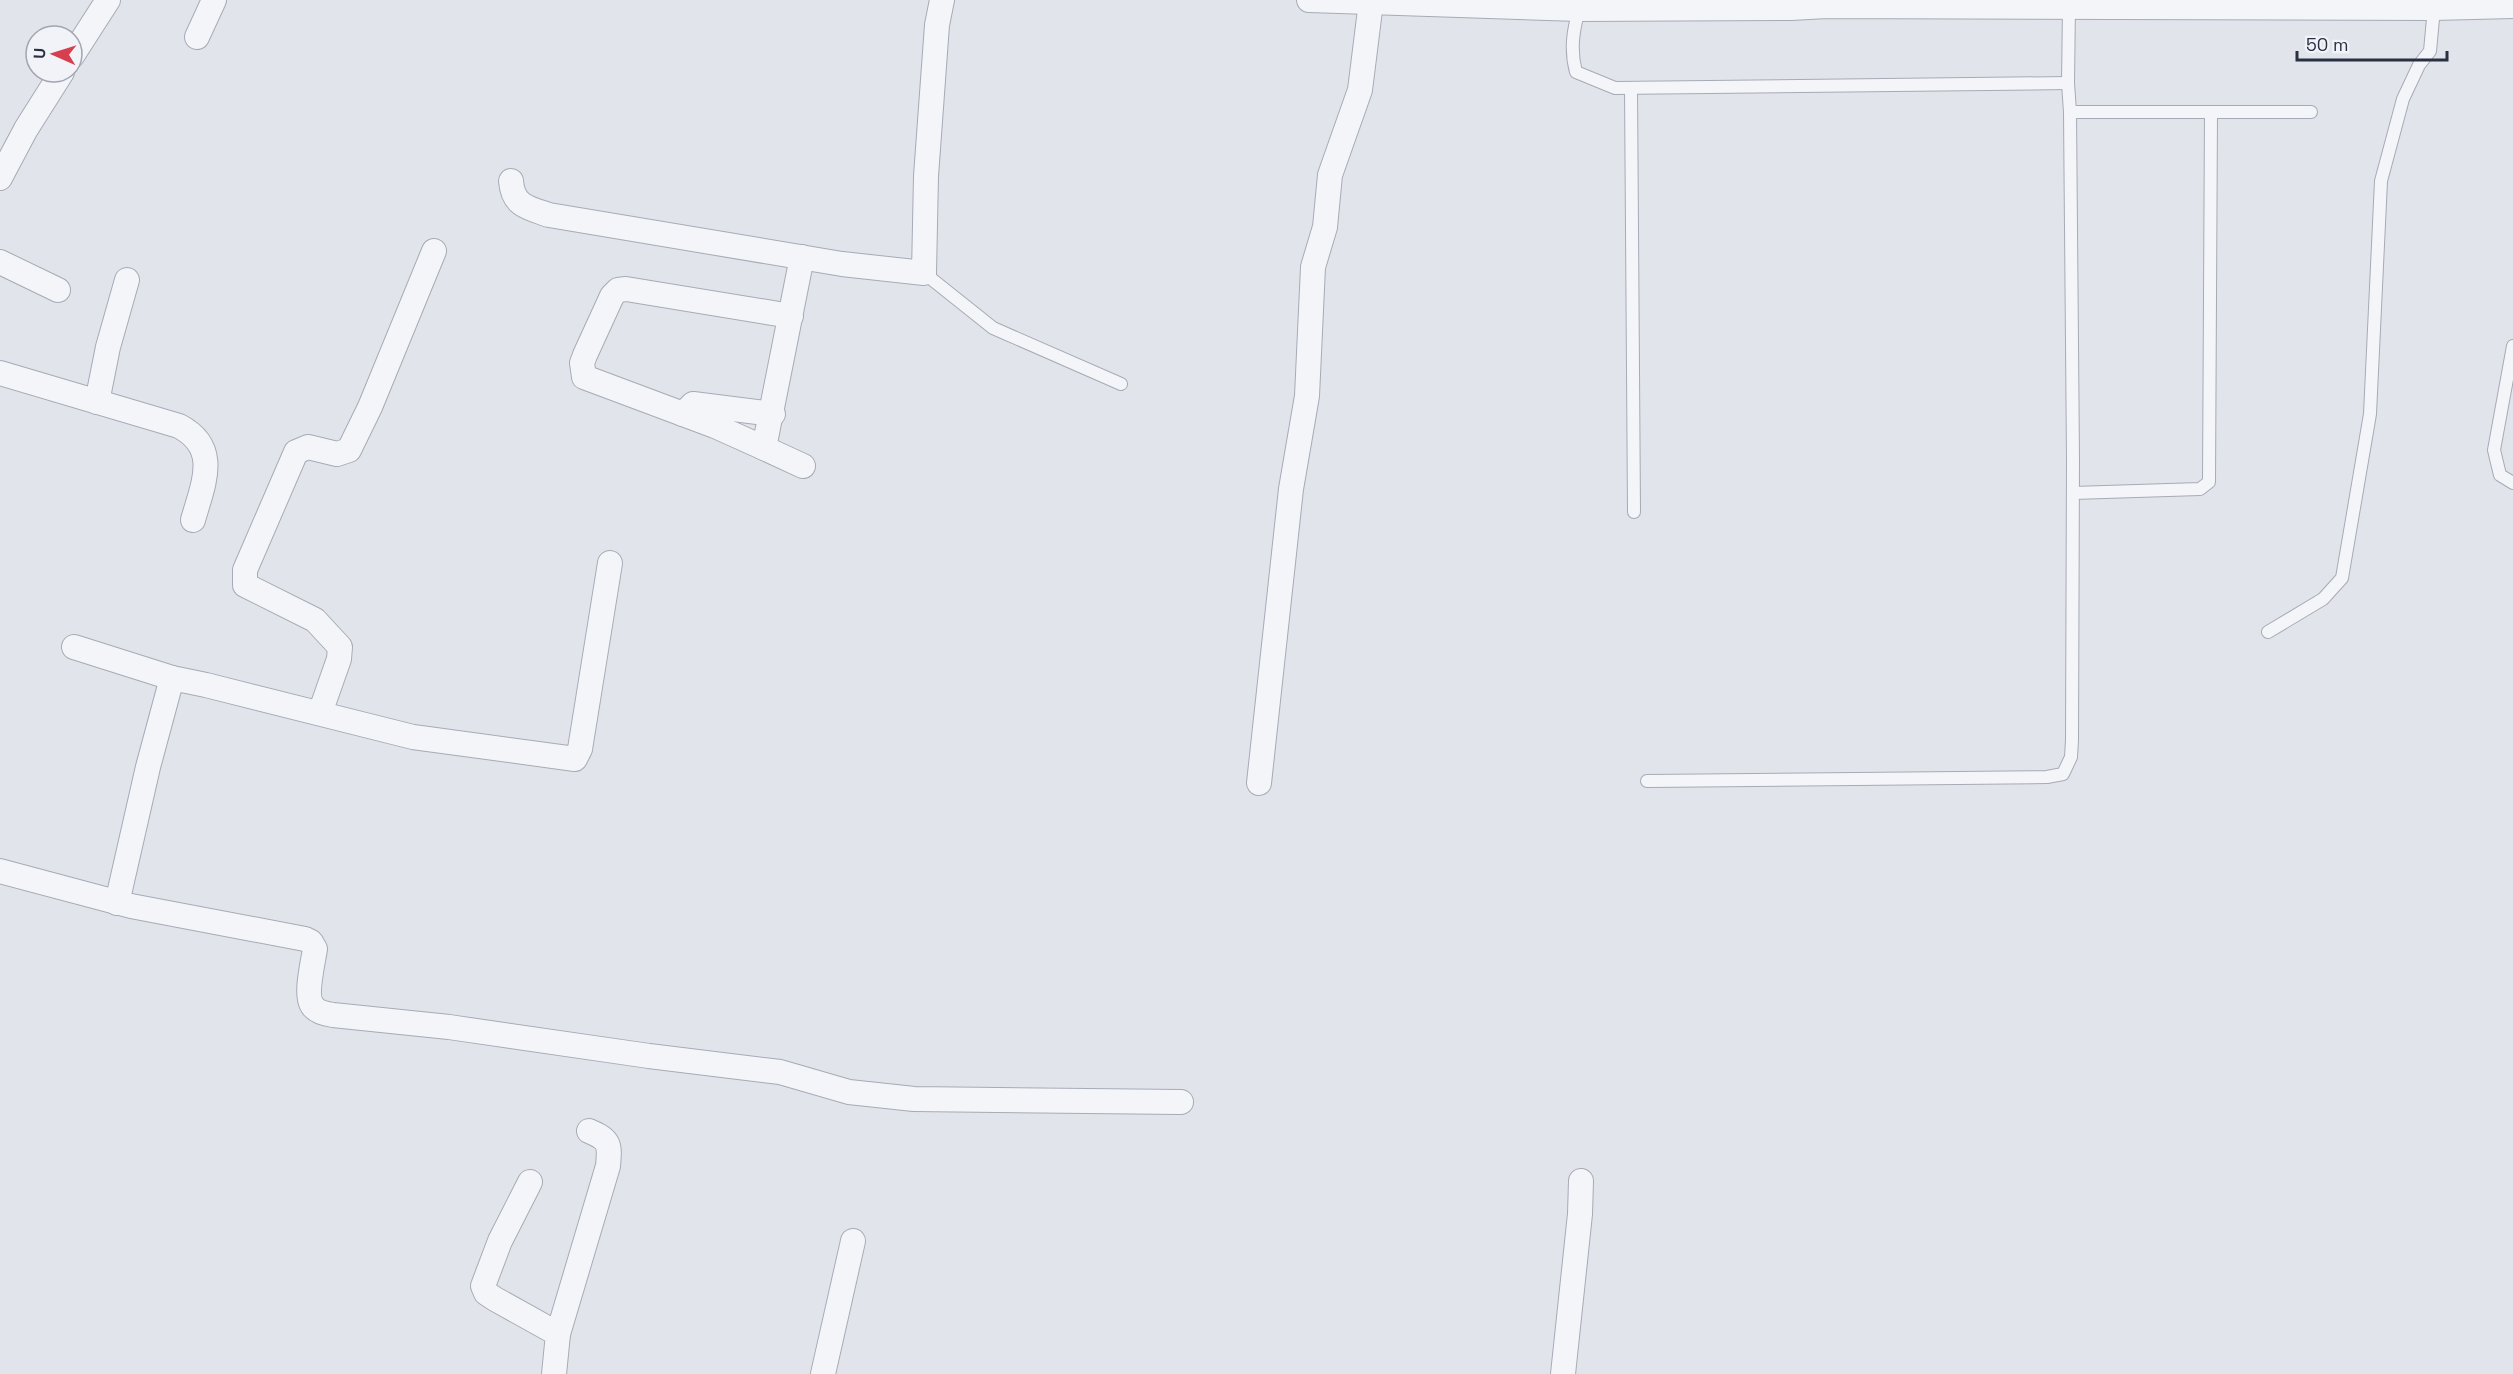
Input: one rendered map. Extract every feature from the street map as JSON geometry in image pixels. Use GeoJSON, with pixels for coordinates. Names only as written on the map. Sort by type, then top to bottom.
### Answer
{"type":"FeatureCollection","features":[{"type":"Feature","properties":{"kind":"street"},"geometry":{"type":"LineString","coordinates":[[84,37],[108,0]]}},
{"type":"Feature","properties":{"kind":"street"},"geometry":{"type":"LineString","coordinates":[[197,37],[214,0]]}},
{"type":"Feature","properties":{"kind":"street"},"geometry":{"type":"LineString","coordinates":[[511,181],[512,193],[517,201],[530,209],[549,215],[802,257],[924,273],[926,176],[937,25],[942,0]]}},
{"type":"Feature","properties":{"kind":"street"},"geometry":{"type":"LineString","coordinates":[[1309,0],[1579,9],[1654,4],[1791,8],[1827,3],[2069,6],[2433,4],[2513,6]]}},
{"type":"Feature","properties":{"kind":"street"},"geometry":{"type":"LineString","coordinates":[[1259,783],[1291,489],[1307,396],[1313,267],[1325,227],[1330,175],[1360,90],[1371,3]]}},
{"type":"Feature","properties":{"kind":"street"},"geometry":{"type":"LineString","coordinates":[[0,178],[26,129],[54,84]]}},
{"type":"Feature","properties":{"kind":"street"},"geometry":{"type":"LineString","coordinates":[[320,713],[339,659],[340,647],[315,620],[245,585],[244,570],[296,452],[308,447],[337,454],[348,450],[370,407],[434,251]]}},
{"type":"Feature","properties":{"kind":"street"},"geometry":{"type":"LineString","coordinates":[[764,448],[802,257]]}},
{"type":"Feature","properties":{"kind":"street"},"geometry":{"type":"LineString","coordinates":[[0,262],[58,290]]}},
{"type":"Feature","properties":{"kind":"street"},"geometry":{"type":"LineString","coordinates":[[97,402],[108,347],[127,280]]}},
{"type":"Feature","properties":{"kind":"street"},"geometry":{"type":"LineString","coordinates":[[791,316],[626,289],[618,290],[612,296],[585,355],[582,369],[584,377],[682,414],[803,466]]}},
{"type":"Feature","properties":{"kind":"street"},"geometry":{"type":"LineString","coordinates":[[0,373],[179,426],[192,433],[203,447],[206,461],[205,478],[193,520]]}},
{"type":"Feature","properties":{"kind":"street"},"geometry":{"type":"LineString","coordinates":[[682,414],[693,404],[772,414]]}},
{"type":"Feature","properties":{"kind":"street"},"geometry":{"type":"LineString","coordinates":[[74,646],[172,678],[413,737],[575,759],[582,738],[610,563]]}},
{"type":"Feature","properties":{"kind":"street"},"geometry":{"type":"LineString","coordinates":[[117,903],[148,767],[172,678]]}},
{"type":"Feature","properties":{"kind":"street"},"geometry":{"type":"LineString","coordinates":[[0,870],[117,903],[305,939],[311,942],[315,949],[309,996],[311,1005],[333,1016],[449,1027],[613,1052],[780,1072],[849,1092],[914,1099],[1181,1102]]}},
{"type":"Feature","properties":{"kind":"street"},"geometry":{"type":"LineString","coordinates":[[554,1374],[558,1334],[608,1166],[609,1147],[604,1138],[589,1131]]}},
{"type":"Feature","properties":{"kind":"street"},"geometry":{"type":"LineString","coordinates":[[1563,1374],[1580,1214],[1581,1181]]}},
{"type":"Feature","properties":{"kind":"street"},"geometry":{"type":"LineString","coordinates":[[530,1182],[500,1241],[483,1286],[486,1293],[495,1299],[558,1334]]}},
{"type":"Feature","properties":{"kind":"street"},"geometry":{"type":"LineString","coordinates":[[823,1374],[853,1241]]}},
{"type":"Feature","properties":{"kind":"lane"},"geometry":{"type":"LineString","coordinates":[[2268,632],[2323,599],[2342,578],[2370,414],[2381,181],[2403,99],[2419,65],[2430,51],[2433,4]]}},
{"type":"Feature","properties":{"kind":"lane"},"geometry":{"type":"LineString","coordinates":[[1647,781],[2047,777],[2063,774],[2071,757],[2072,740],[2073,493],[2069,6]]}},
{"type":"Feature","properties":{"kind":"lane"},"geometry":{"type":"LineString","coordinates":[[1579,9],[1573,33],[1571,57],[1576,72],[1615,88],[2068,83]]}},
{"type":"Feature","properties":{"kind":"lane"},"geometry":{"type":"LineString","coordinates":[[1630,88],[1634,512]]}},
{"type":"Feature","properties":{"kind":"lane"},"geometry":{"type":"LineString","coordinates":[[2070,111],[2311,112]]}},
{"type":"Feature","properties":{"kind":"lane"},"geometry":{"type":"LineString","coordinates":[[2073,493],[2200,489],[2209,482],[2211,112]]}},
{"type":"Feature","properties":{"kind":"lane"},"geometry":{"type":"LineString","coordinates":[[924,273],[993,328],[1121,384]]}},
{"type":"Feature","properties":{"kind":"lane"},"geometry":{"type":"LineString","coordinates":[[2513,346],[2494,450],[2500,475],[2513,483]]}}]}
